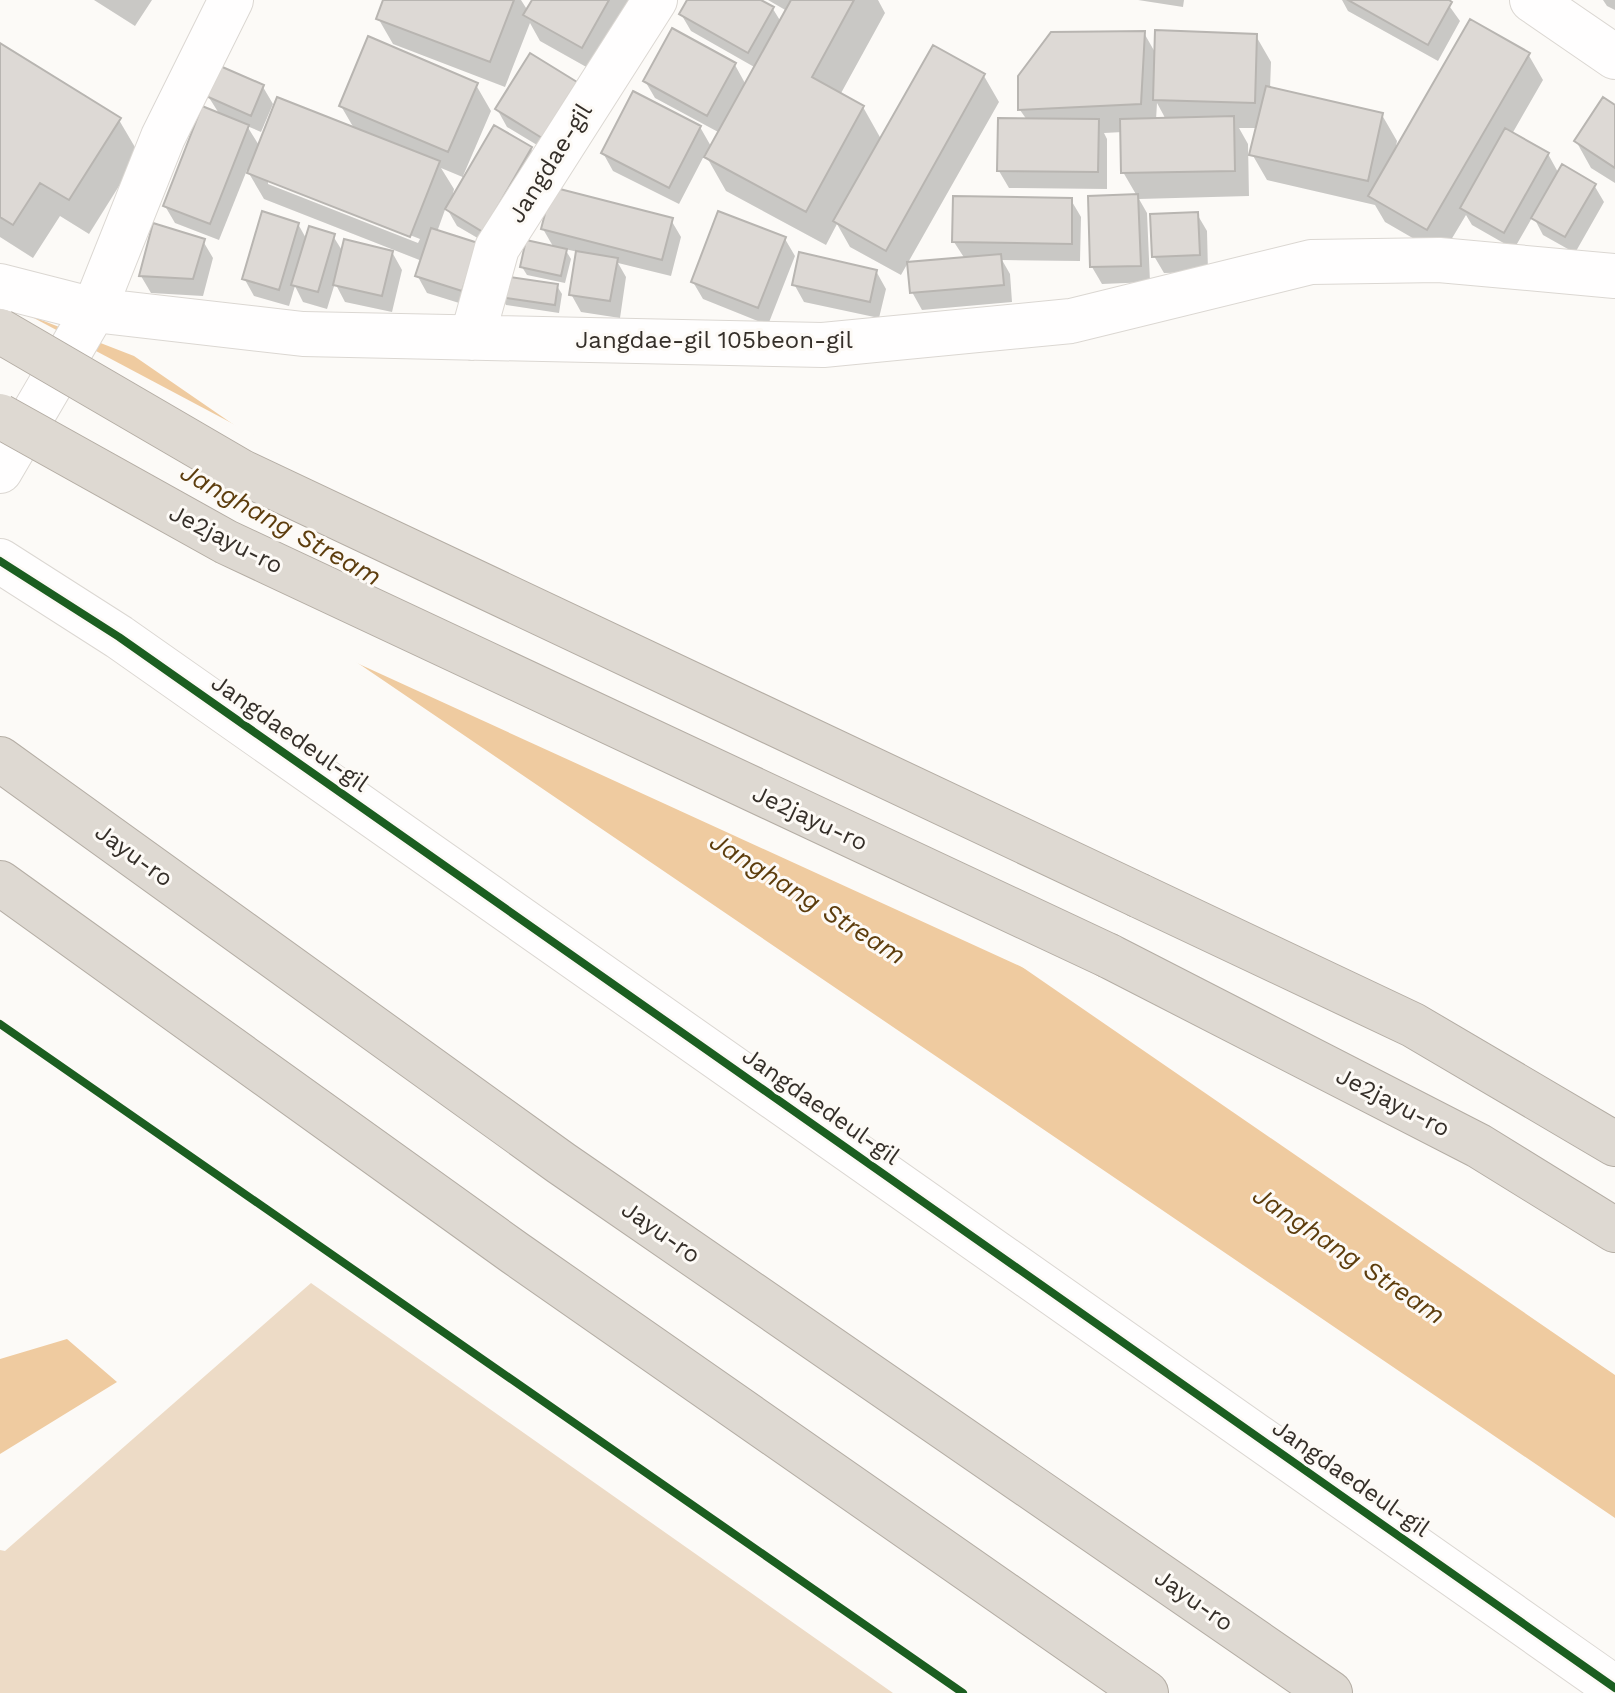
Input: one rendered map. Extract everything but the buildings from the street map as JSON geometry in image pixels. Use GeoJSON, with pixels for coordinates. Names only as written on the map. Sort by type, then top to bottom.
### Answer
{"type":"FeatureCollection","features":[{"type":"Feature","properties":{"kind":"highway"},"geometry":{"type":"LineString","coordinates":[[0,331],[242,472],[1413,1025],[1615,1144]]}},
{"type":"Feature","properties":{"kind":"highway","name":"Je2jayu-ro"},"geometry":{"type":"LineString","coordinates":[[0,416],[226,542],[1109,956],[1479,1146],[1615,1230]]}},
{"type":"Feature","properties":{"kind":"highway","name":"Jayu-ro"},"geometry":{"type":"LineString","coordinates":[[0,759],[561,1163],[1330,1693]]}},
{"type":"Feature","properties":{"kind":"highway"},"geometry":{"type":"LineString","coordinates":[[0,883],[515,1253],[1146,1693]]}},
{"type":"Feature","properties":{"kind":"street"},"geometry":{"type":"LineString","coordinates":[[0,471],[90,317],[163,137],[231,0]]}},
{"type":"Feature","properties":{"kind":"street","name":"Jangdae-gil"},"geometry":{"type":"LineString","coordinates":[[472,338],[497,248],[655,0]]}},
{"type":"Feature","properties":{"kind":"street"},"geometry":{"type":"LineString","coordinates":[[1540,2],[1615,57]]}},
{"type":"Feature","properties":{"kind":"street","name":"Jangdae-gil 105beon-gil"},"geometry":{"type":"LineString","coordinates":[[0,286],[90,317],[303,334],[823,345],[1071,321],[1311,262],[1439,260],[1615,276]]}},
{"type":"Feature","properties":{"kind":"street","name":"Jangdaedeul-gil"},"geometry":{"type":"LineString","coordinates":[[0,561],[132,646],[1615,1688]]}},
{"type":"Feature","properties":{"kind":"shaded area"},"geometry":{"type":"Polygon","coordinates":[[[311,1283],[893,1693],[0,1693],[0,1550],[5,1551],[311,1283]]]}},
{"type":"Feature","properties":{"kind":"water","name":"Janghang Stream"},"geometry":{"type":"Polygon","coordinates":[[[0,304],[134,356],[1615,1375],[1615,1518],[49,453],[0,304]]]}},
{"type":"Feature","properties":{"kind":"water"},"geometry":{"type":"Polygon","coordinates":[[[67,1339],[117,1382],[0,1454],[0,1359],[67,1339]]]}},
{"type":"Feature","properties":{"kind":"pier"},"geometry":{"type":"Polygon","coordinates":[[[0,300],[258,437],[1046,978],[337,654],[0,424],[0,300]]]}},
{"type":"Feature","properties":{"kind":"cycle path"},"geometry":{"type":"LineString","coordinates":[[0,561],[119,637],[1615,1688]]}},
{"type":"Feature","properties":{"kind":"cycle path"},"geometry":{"type":"LineString","coordinates":[[0,1024],[963,1693]]}}]}
